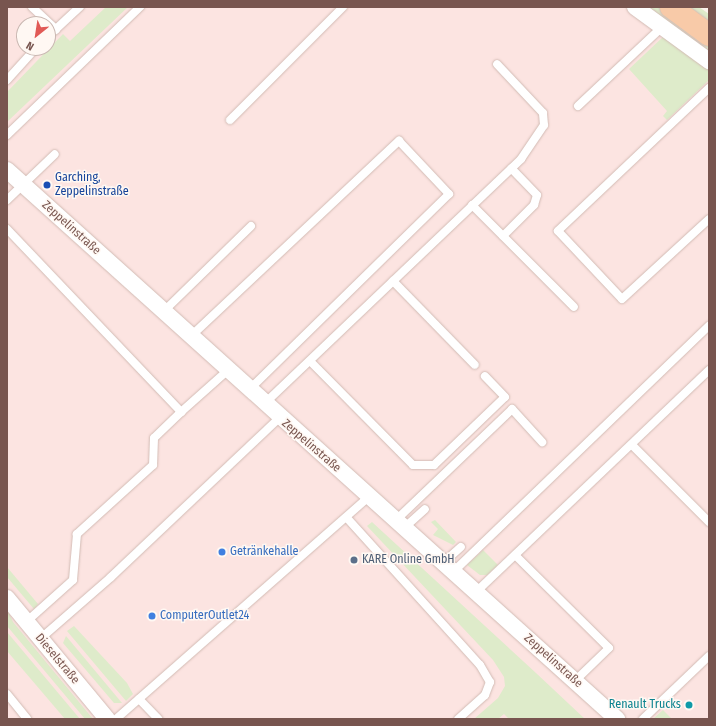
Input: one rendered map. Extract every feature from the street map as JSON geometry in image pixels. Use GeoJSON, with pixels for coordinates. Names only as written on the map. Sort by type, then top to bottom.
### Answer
{"type":"FeatureCollection","features":[{"type":"Feature","properties":{"kind":"main road"},"geometry":{"type":"LineString","coordinates":[[671,7],[709,35]]}},
{"type":"Feature","properties":{"kind":"street"},"geometry":{"type":"LineString","coordinates":[[635,7],[709,61]]}},
{"type":"Feature","properties":{"kind":"street","name":"Zeppelinstraße"},"geometry":{"type":"LineString","coordinates":[[7,170],[249,391],[617,719]]}},
{"type":"Feature","properties":{"kind":"street","name":"Dieselstraße"},"geometry":{"type":"LineString","coordinates":[[7,598],[108,719]]}},
{"type":"Feature","properties":{"kind":"lane"},"geometry":{"type":"LineString","coordinates":[[32,7],[42,16]]}},
{"type":"Feature","properties":{"kind":"lane"},"geometry":{"type":"LineString","coordinates":[[56,29],[80,7]]}},
{"type":"Feature","properties":{"kind":"lane"},"geometry":{"type":"LineString","coordinates":[[7,134],[140,7]]}},
{"type":"Feature","properties":{"kind":"lane"},"geometry":{"type":"LineString","coordinates":[[230,120],[343,7]]}},
{"type":"Feature","properties":{"kind":"lane"},"geometry":{"type":"LineString","coordinates":[[578,106],[662,26]]}},
{"type":"Feature","properties":{"kind":"lane"},"geometry":{"type":"LineString","coordinates":[[7,80],[29,56]]}},
{"type":"Feature","properties":{"kind":"lane"},"geometry":{"type":"LineString","coordinates":[[264,404],[511,168],[544,125],[543,113],[496,64]]}},
{"type":"Feature","properties":{"kind":"lane"},"geometry":{"type":"LineString","coordinates":[[709,88],[558,231],[622,299],[709,218]]}},
{"type":"Feature","properties":{"kind":"lane"},"geometry":{"type":"LineString","coordinates":[[190,337],[399,141],[449,194],[249,391]]}},
{"type":"Feature","properties":{"kind":"lane"},"geometry":{"type":"LineString","coordinates":[[7,200],[55,154]]}},
{"type":"Feature","properties":{"kind":"lane"},"geometry":{"type":"LineString","coordinates":[[503,236],[534,205],[537,195],[511,168]]}},
{"type":"Feature","properties":{"kind":"lane"},"geometry":{"type":"LineString","coordinates":[[472,205],[574,307]]}},
{"type":"Feature","properties":{"kind":"lane"},"geometry":{"type":"LineString","coordinates":[[163,312],[251,226]]}},
{"type":"Feature","properties":{"kind":"lane"},"geometry":{"type":"LineString","coordinates":[[7,229],[181,412]]}},
{"type":"Feature","properties":{"kind":"lane"},"geometry":{"type":"LineString","coordinates":[[394,281],[475,365]]}},
{"type":"Feature","properties":{"kind":"lane"},"geometry":{"type":"LineString","coordinates":[[448,568],[709,326]]}},
{"type":"Feature","properties":{"kind":"lane"},"geometry":{"type":"LineString","coordinates":[[310,360],[413,465],[434,465],[505,397],[485,376]]}},
{"type":"Feature","properties":{"kind":"lane"},"geometry":{"type":"LineString","coordinates":[[26,622],[73,580],[77,534],[153,465],[154,438],[227,370]]}},
{"type":"Feature","properties":{"kind":"lane"},"geometry":{"type":"LineString","coordinates":[[476,592],[709,370]]}},
{"type":"Feature","properties":{"kind":"lane"},"geometry":{"type":"LineString","coordinates":[[400,525],[512,409],[542,442]]}},
{"type":"Feature","properties":{"kind":"lane"},"geometry":{"type":"LineString","coordinates":[[40,639],[111,577],[279,418]]}},
{"type":"Feature","properties":{"kind":"lane"},"geometry":{"type":"LineString","coordinates":[[632,445],[709,522]]}},
{"type":"Feature","properties":{"kind":"lane"},"geometry":{"type":"LineString","coordinates":[[116,719],[347,518],[369,497]]}},
{"type":"Feature","properties":{"kind":"lane"},"geometry":{"type":"LineString","coordinates":[[400,525],[425,509]]}},
{"type":"Feature","properties":{"kind":"lane"},"geometry":{"type":"LineString","coordinates":[[347,518],[487,676],[490,682],[485,695],[458,719]]}},
{"type":"Feature","properties":{"kind":"lane"},"geometry":{"type":"LineString","coordinates":[[448,568],[461,546]]}},
{"type":"Feature","properties":{"kind":"lane"},"geometry":{"type":"LineString","coordinates":[[515,555],[609,648],[575,682]]}},
{"type":"Feature","properties":{"kind":"lane"},"geometry":{"type":"LineString","coordinates":[[643,719],[709,656]]}},
{"type":"Feature","properties":{"kind":"lane"},"geometry":{"type":"LineString","coordinates":[[7,694],[27,719]]}},
{"type":"Feature","properties":{"kind":"lane"},"geometry":{"type":"LineString","coordinates":[[139,699],[158,719]]}},
{"type":"Feature","properties":{"kind":"shaded area"},"geometry":{"type":"Polygon","coordinates":[[[7,7],[677,7],[709,30],[709,719],[7,719],[7,7]]]}},
{"type":"Feature","properties":{"kind":"green space"},"geometry":{"type":"Polygon","coordinates":[[[106,7],[128,7],[7,122],[7,92],[42,56],[56,56],[56,41],[63,34],[70,41],[106,7]]]}},
{"type":"Feature","properties":{"kind":"green space"},"geometry":{"type":"Polygon","coordinates":[[[648,7],[659,7],[709,43],[709,51],[648,7]]]}},
{"type":"Feature","properties":{"kind":"green space"},"geometry":{"type":"Polygon","coordinates":[[[684,7],[699,7],[709,14],[709,25],[684,7]]]}},
{"type":"Feature","properties":{"kind":"green space"},"geometry":{"type":"Polygon","coordinates":[[[664,36],[709,69],[709,80],[667,120],[663,116],[667,111],[629,69],[664,36]]]}},
{"type":"Feature","properties":{"kind":"green space"},"geometry":{"type":"Polygon","coordinates":[[[435,520],[456,542],[453,545],[433,535],[438,529],[431,522],[435,520]]]}},
{"type":"Feature","properties":{"kind":"green space"},"geometry":{"type":"Polygon","coordinates":[[[372,522],[585,719],[509,719],[504,714],[498,719],[474,719],[498,698],[505,686],[504,677],[493,660],[367,526],[372,522]]]}},
{"type":"Feature","properties":{"kind":"green space"},"geometry":{"type":"Polygon","coordinates":[[[483,550],[498,565],[487,575],[480,575],[467,565],[483,550]]]}},
{"type":"Feature","properties":{"kind":"green space"},"geometry":{"type":"Polygon","coordinates":[[[7,567],[38,604],[34,609],[7,577],[7,567]]]}},
{"type":"Feature","properties":{"kind":"green space"},"geometry":{"type":"Polygon","coordinates":[[[7,609],[13,622],[93,719],[85,719],[7,626],[7,609]]]}},
{"type":"Feature","properties":{"kind":"green space"},"geometry":{"type":"Polygon","coordinates":[[[74,626],[127,683],[133,694],[126,701],[67,631],[74,626]]]}},
{"type":"Feature","properties":{"kind":"green space"},"geometry":{"type":"Polygon","coordinates":[[[7,632],[80,719],[65,719],[7,651],[7,632]]]}},
{"type":"Feature","properties":{"kind":"green space"},"geometry":{"type":"Polygon","coordinates":[[[66,636],[122,703],[114,703],[63,643],[66,636]]]}},
{"type":"Feature","properties":{"kind":"green space"},"geometry":{"type":"Polygon","coordinates":[[[663,710],[672,719],[653,719],[663,710]]]}},
{"type":"Feature","properties":{"kind":"place","name":"Garching, Zeppelinstraße"},"geometry":{"type":"Point","coordinates":[47,185]}},
{"type":"Feature","properties":{"kind":"place","name":"Getränkehalle"},"geometry":{"type":"Point","coordinates":[222,552]}},
{"type":"Feature","properties":{"kind":"place","name":"KARE Online GmbH"},"geometry":{"type":"Point","coordinates":[354,560]}},
{"type":"Feature","properties":{"kind":"place","name":"ComputerOutlet24"},"geometry":{"type":"Point","coordinates":[152,616]}},
{"type":"Feature","properties":{"kind":"place","name":"Renault Trucks"},"geometry":{"type":"Point","coordinates":[689,705]}}]}
